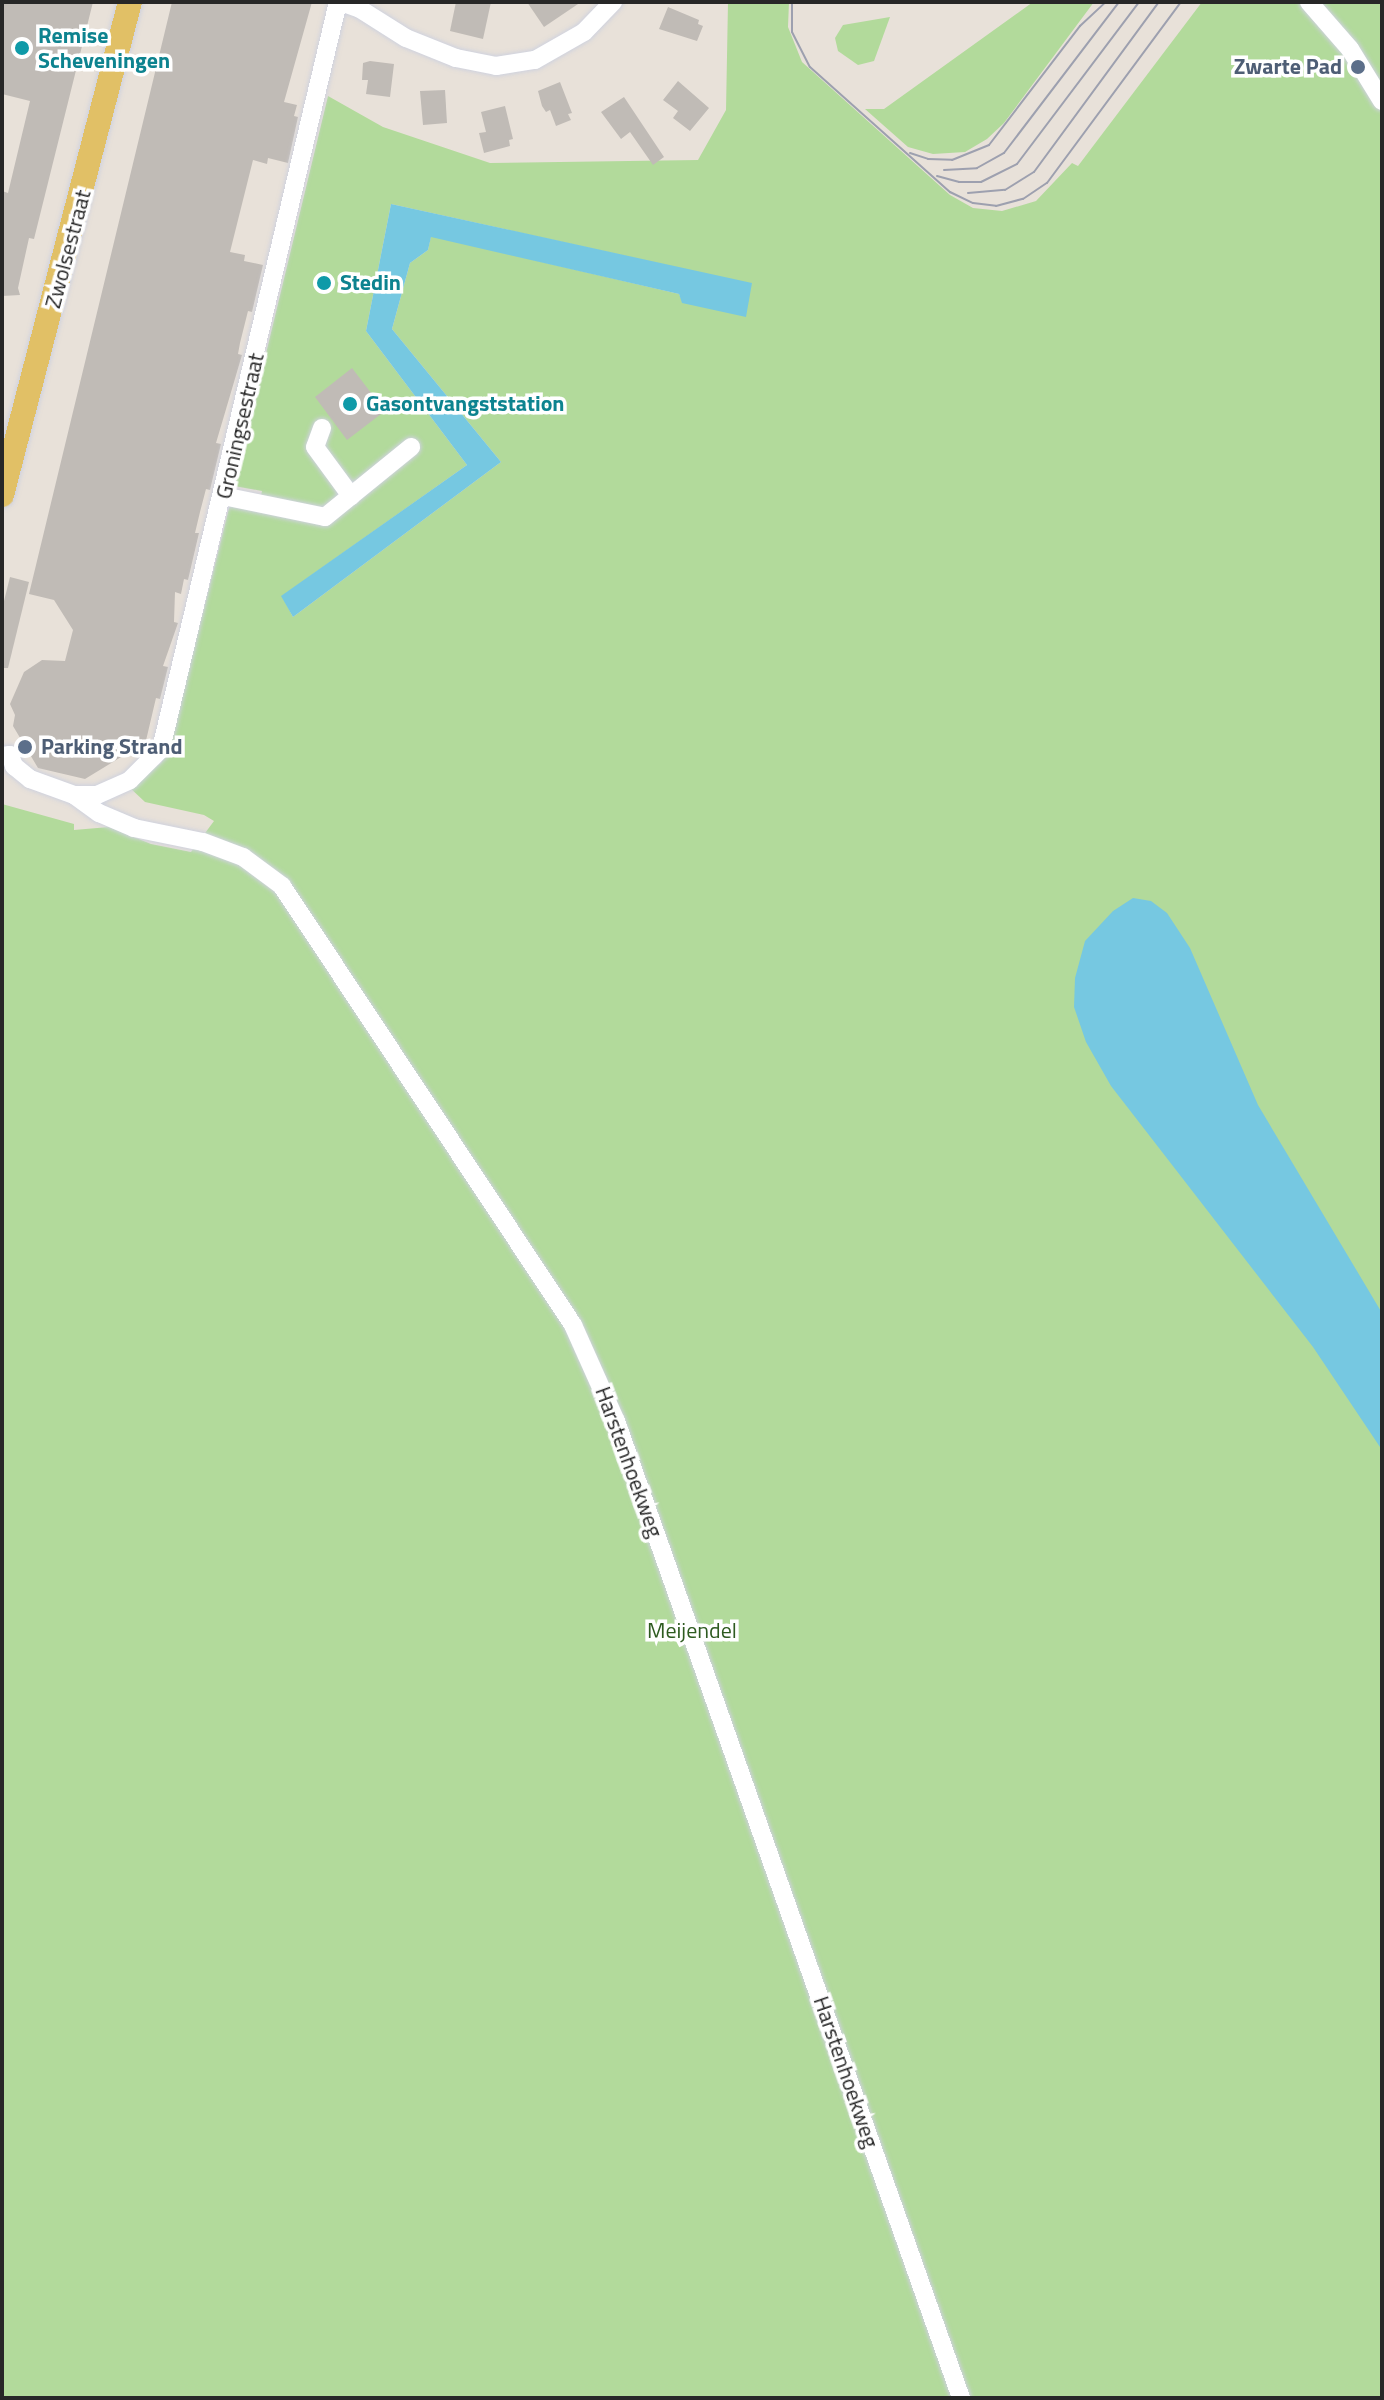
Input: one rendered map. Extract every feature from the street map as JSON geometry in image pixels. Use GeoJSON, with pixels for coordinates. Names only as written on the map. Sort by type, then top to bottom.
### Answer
{"type":"FeatureCollection","features":[{"type":"Feature","properties":{"kind":"main road","name":"Zwolsestraat"},"geometry":{"type":"LineString","coordinates":[[2,495],[130,2]]}},
{"type":"Feature","properties":{"kind":"street"},"geometry":{"type":"LineString","coordinates":[[340,2],[360,9],[406,38],[456,58],[496,66],[535,60],[584,32],[613,2]]}},
{"type":"Feature","properties":{"kind":"street","name":"Groningsestraat"},"geometry":{"type":"LineString","coordinates":[[74,795],[97,795],[130,780],[156,758],[161,749],[340,2]]}},
{"type":"Feature","properties":{"kind":"street"},"geometry":{"type":"LineString","coordinates":[[1309,2],[1350,49],[1382,101]]}},
{"type":"Feature","properties":{"kind":"street"},"geometry":{"type":"LineString","coordinates":[[322,428],[315,447],[351,496]]}},
{"type":"Feature","properties":{"kind":"street"},"geometry":{"type":"LineString","coordinates":[[223,496],[325,517],[411,447]]}},
{"type":"Feature","properties":{"kind":"street","name":"Harstenhoekweg"},"geometry":{"type":"LineString","coordinates":[[2,756],[10,755],[14,766],[30,779],[74,795],[99,813],[134,828],[177,836],[243,857],[287,892],[543,1278],[590,1360],[622,1436],[961,2398]]}},
{"type":"Feature","properties":{"kind":"green space","name":"Meijendel"},"geometry":{"type":"Polygon","coordinates":[[[728,2],[789,2],[788,27],[802,62],[950,195],[973,208],[1002,211],[1036,201],[1072,163],[1078,166],[1202,2],[1382,2],[1382,2398],[2,2398],[2,804],[74,824],[74,830],[109,827],[151,844],[191,852],[214,821],[204,815],[145,802],[128,786],[161,763],[168,752],[230,504],[257,511],[262,491],[234,486],[328,96],[383,127],[490,163],[698,160],[726,110],[728,2]],[[391,204],[366,331],[467,465],[282,596],[293,617],[501,462],[392,329],[410,263],[428,250],[431,236],[679,294],[683,303],[752,284],[391,204]]]}},
{"type":"Feature","properties":{"kind":"green space"},"geometry":{"type":"Polygon","coordinates":[[[1033,2],[1094,2],[1004,123],[987,139],[965,152],[933,154],[908,147],[865,109],[884,109],[1033,2]]]}},
{"type":"Feature","properties":{"kind":"green space"},"geometry":{"type":"Polygon","coordinates":[[[890,17],[874,61],[858,65],[838,51],[835,38],[843,25],[890,17]]]}},
{"type":"Feature","properties":{"kind":"water"},"geometry":{"type":"Polygon","coordinates":[[[391,204],[752,283],[746,317],[682,303],[679,294],[431,237],[428,250],[410,263],[392,329],[501,462],[293,617],[281,596],[467,465],[366,331],[391,204]]]}},
{"type":"Feature","properties":{"kind":"water"},"geometry":{"type":"Polygon","coordinates":[[[1133,898],[1151,901],[1167,913],[1190,948],[1258,1105],[1382,1313],[1382,1450],[1313,1347],[1111,1086],[1086,1042],[1074,1007],[1075,978],[1085,941],[1113,911],[1133,898]]]}},
{"type":"Feature","properties":{"kind":"building"},"geometry":{"type":"Polygon","coordinates":[[[2,2],[93,2],[34,239],[29,238],[18,288],[20,295],[2,296],[2,191],[8,193],[30,101],[2,94],[2,2]]]}},
{"type":"Feature","properties":{"kind":"building"},"geometry":{"type":"Polygon","coordinates":[[[172,2],[312,2],[284,102],[297,105],[294,116],[298,117],[288,163],[268,158],[267,164],[253,160],[230,252],[245,255],[244,261],[263,265],[252,312],[248,311],[238,354],[242,355],[216,443],[221,444],[210,490],[206,489],[200,512],[195,533],[199,533],[188,580],[184,579],[181,594],[175,592],[174,622],[178,623],[163,666],[168,667],[160,699],[156,698],[144,749],[127,757],[126,754],[85,779],[38,768],[13,726],[15,715],[10,704],[24,672],[42,660],[65,661],[73,630],[54,600],[29,594],[172,2]]]}},
{"type":"Feature","properties":{"kind":"building"},"geometry":{"type":"Polygon","coordinates":[[[456,2],[491,2],[483,39],[450,31],[456,2]]]}},
{"type":"Feature","properties":{"kind":"building"},"geometry":{"type":"Polygon","coordinates":[[[527,2],[581,2],[544,27],[527,2]]]}},
{"type":"Feature","properties":{"kind":"building"},"geometry":{"type":"Polygon","coordinates":[[[668,7],[699,20],[698,24],[703,26],[697,41],[659,29],[668,7]]]}},
{"type":"Feature","properties":{"kind":"building"},"geometry":{"type":"Polygon","coordinates":[[[363,63],[394,64],[390,97],[366,94],[368,80],[362,80],[363,63]]]}},
{"type":"Feature","properties":{"kind":"building"},"geometry":{"type":"Polygon","coordinates":[[[678,81],[709,108],[690,131],[673,118],[678,111],[663,100],[678,81]]]}},
{"type":"Feature","properties":{"kind":"building"},"geometry":{"type":"Polygon","coordinates":[[[560,82],[572,113],[568,114],[571,120],[556,126],[550,110],[546,112],[542,106],[538,91],[560,82]]]}},
{"type":"Feature","properties":{"kind":"building"},"geometry":{"type":"Polygon","coordinates":[[[445,90],[447,123],[423,125],[420,91],[445,90]]]}},
{"type":"Feature","properties":{"kind":"building"},"geometry":{"type":"Polygon","coordinates":[[[624,97],[664,157],[653,165],[630,132],[621,139],[601,112],[624,97]]]}},
{"type":"Feature","properties":{"kind":"building"},"geometry":{"type":"Polygon","coordinates":[[[505,106],[513,139],[509,140],[510,146],[484,153],[479,133],[486,132],[481,112],[505,106]]]}},
{"type":"Feature","properties":{"kind":"building","name":"Gasontvangststation"},"geometry":{"type":"Polygon","coordinates":[[[352,368],[385,411],[347,440],[315,397],[352,368]]]}},
{"type":"Feature","properties":{"kind":"building"},"geometry":{"type":"Polygon","coordinates":[[[10,577],[29,582],[8,668],[2,668],[2,609],[10,577]]]}},
{"type":"Feature","properties":{"kind":"tram line"},"geometry":{"type":"LineString","coordinates":[[792,2],[792,32],[810,67],[950,192],[973,203],[996,206],[1023,199],[1047,183],[1181,2]]}},
{"type":"Feature","properties":{"kind":"tram line"},"geometry":{"type":"LineString","coordinates":[[910,153],[928,159],[952,160],[989,145],[1080,26],[1106,2]]}},
{"type":"Feature","properties":{"kind":"tram line"},"geometry":{"type":"LineString","coordinates":[[944,170],[977,168],[1004,153],[1119,2]]}},
{"type":"Feature","properties":{"kind":"tram line"},"geometry":{"type":"LineString","coordinates":[[937,176],[959,182],[981,182],[1017,164],[1139,2]]}},
{"type":"Feature","properties":{"kind":"tram line"},"geometry":{"type":"LineString","coordinates":[[968,193],[1005,190],[1034,172],[1159,2]]}},
{"type":"Feature","properties":{"kind":"place","name":"Remise Scheveningen"},"geometry":{"type":"Point","coordinates":[22,48]}},
{"type":"Feature","properties":{"kind":"place","name":"Zwarte Pad"},"geometry":{"type":"Point","coordinates":[1358,67]}},
{"type":"Feature","properties":{"kind":"place","name":"Stedin"},"geometry":{"type":"Point","coordinates":[324,283]}},
{"type":"Feature","properties":{"kind":"place","name":"Gasontvangststation"},"geometry":{"type":"Point","coordinates":[350,404]}},
{"type":"Feature","properties":{"kind":"place","name":"Parking Strand"},"geometry":{"type":"Point","coordinates":[25,747]}}]}
